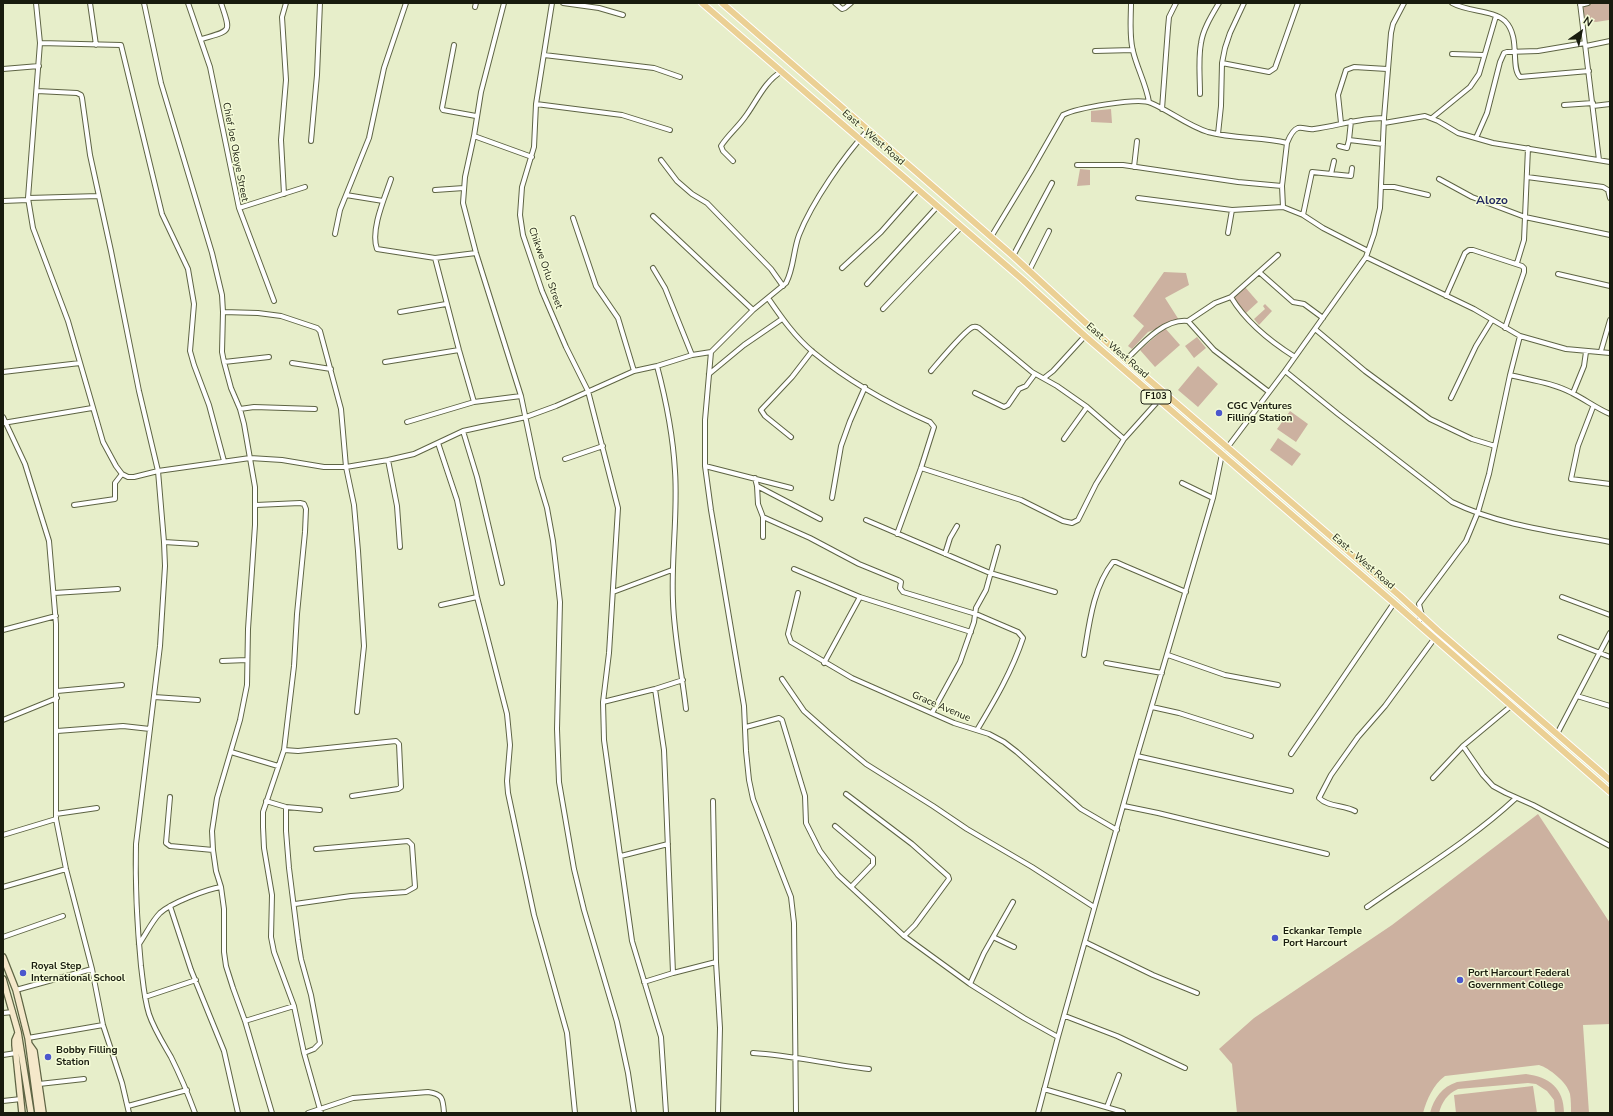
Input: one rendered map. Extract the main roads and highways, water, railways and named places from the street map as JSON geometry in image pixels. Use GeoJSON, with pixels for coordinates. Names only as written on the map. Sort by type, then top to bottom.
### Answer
{"type":"FeatureCollection","features":[{"type":"Feature","properties":{"kind":"main road","name":"East - West Road"},"geometry":{"type":"LineString","coordinates":[[702,3],[1610,792]]}},
{"type":"Feature","properties":{"kind":"main road","name":"East - West Road"},"geometry":{"type":"LineString","coordinates":[[722,3],[1013,256],[1126,360],[1610,780]]}},
{"type":"Feature","properties":{"kind":"main road"},"geometry":{"type":"LineString","coordinates":[[3,957],[16,990],[28,1041],[38,1113]]}},
{"type":"Feature","properties":{"kind":"main road"},"geometry":{"type":"LineString","coordinates":[[3,978],[18,1032],[31,1113]]}},
{"type":"Feature","properties":{"kind":"main road"},"geometry":{"type":"LineString","coordinates":[[18,1032],[15,1040],[22,1113]]}},
{"type":"Feature","properties":{"kind":"main road"},"geometry":{"type":"LineString","coordinates":[[28,1041],[34,1051],[43,1113]]}},
{"type":"Feature","properties":{"kind":"place","name":"CGC Ventures Filling Station"},"geometry":{"type":"Point","coordinates":[1219,413]}},
{"type":"Feature","properties":{"kind":"place","name":"Eckankar Temple Port Harcourt"},"geometry":{"type":"Point","coordinates":[1275,938]}},
{"type":"Feature","properties":{"kind":"place","name":"Royal Step International School"},"geometry":{"type":"Point","coordinates":[23,973]}},
{"type":"Feature","properties":{"kind":"place","name":"Port Harcourt Federal Government College"},"geometry":{"type":"Point","coordinates":[1460,980]}},
{"type":"Feature","properties":{"kind":"place","name":"Bobby Filling Station"},"geometry":{"type":"Point","coordinates":[48,1057]}},
{"type":"Feature","properties":{"kind":"district","name":"Alozo"},"geometry":{"type":"Point","coordinates":[1492,201]}}]}
